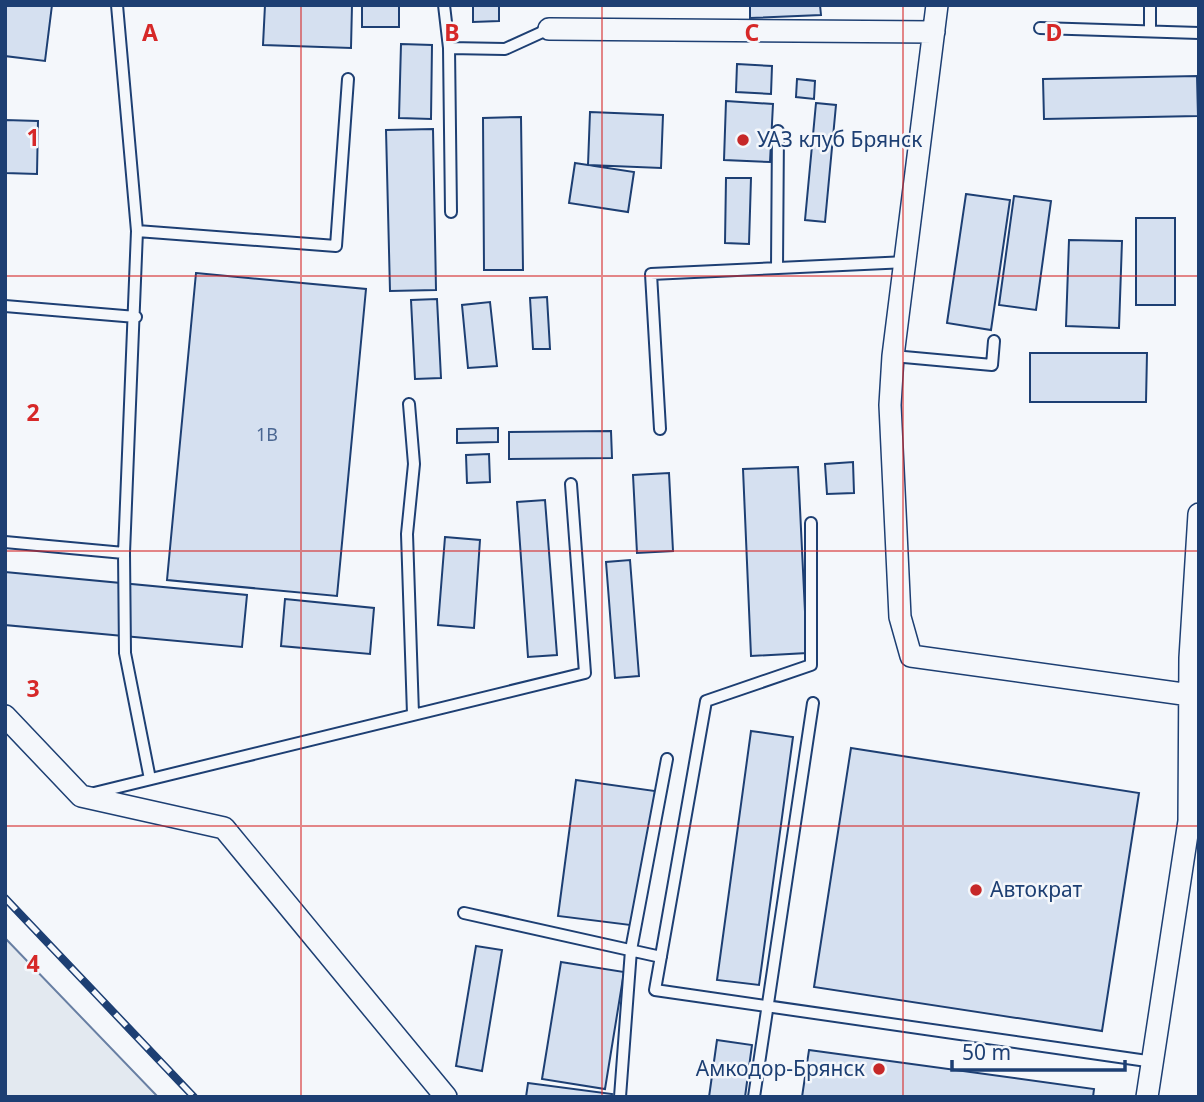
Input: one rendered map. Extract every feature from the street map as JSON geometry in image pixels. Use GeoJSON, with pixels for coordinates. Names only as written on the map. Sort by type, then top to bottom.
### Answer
{"type":"FeatureCollection","features":[{"type":"Feature","properties":{"kind":"street"},"geometry":{"type":"LineString","coordinates":[[937,5],[893,356],[890,405],[900,617],[911,656],[1189,695]]}},
{"type":"Feature","properties":{"kind":"street"},"geometry":{"type":"LineString","coordinates":[[549,29],[934,32]]}},
{"type":"Feature","properties":{"kind":"street"},"geometry":{"type":"LineString","coordinates":[[1147,1097],[1194,821],[1189,695],[1199,514]]}},
{"type":"Feature","properties":{"kind":"street"},"geometry":{"type":"LineString","coordinates":[[5,716],[81,796],[224,828],[446,1097]]}},
{"type":"Feature","properties":{"kind":"lane"},"geometry":{"type":"LineString","coordinates":[[117,5],[137,231],[136,317],[124,553],[125,653],[150,779]]}},
{"type":"Feature","properties":{"kind":"lane"},"geometry":{"type":"LineString","coordinates":[[444,5],[449,48],[451,212]]}},
{"type":"Feature","properties":{"kind":"lane"},"geometry":{"type":"LineString","coordinates":[[1150,5],[1150,31]]}},
{"type":"Feature","properties":{"kind":"lane"},"geometry":{"type":"LineString","coordinates":[[1040,28],[1199,33]]}},
{"type":"Feature","properties":{"kind":"lane"},"geometry":{"type":"LineString","coordinates":[[449,48],[505,49],[549,29]]}},
{"type":"Feature","properties":{"kind":"lane"},"geometry":{"type":"LineString","coordinates":[[137,231],[336,246],[348,79]]}},
{"type":"Feature","properties":{"kind":"lane"},"geometry":{"type":"LineString","coordinates":[[777,268],[778,131]]}},
{"type":"Feature","properties":{"kind":"lane"},"geometry":{"type":"LineString","coordinates":[[660,429],[651,274],[906,262]]}},
{"type":"Feature","properties":{"kind":"lane"},"geometry":{"type":"LineString","coordinates":[[5,306],[136,317]]}},
{"type":"Feature","properties":{"kind":"lane"},"geometry":{"type":"LineString","coordinates":[[893,356],[992,365],[993,341]]}},
{"type":"Feature","properties":{"kind":"lane"},"geometry":{"type":"LineString","coordinates":[[409,404],[414,464],[407,534],[413,714]]}},
{"type":"Feature","properties":{"kind":"lane"},"geometry":{"type":"LineString","coordinates":[[81,796],[585,673],[571,484]]}},
{"type":"Feature","properties":{"kind":"lane"},"geometry":{"type":"LineString","coordinates":[[811,523],[811,665],[706,701],[655,990],[1154,1062]]}},
{"type":"Feature","properties":{"kind":"lane"},"geometry":{"type":"LineString","coordinates":[[5,542],[124,553]]}},
{"type":"Feature","properties":{"kind":"lane"},"geometry":{"type":"LineString","coordinates":[[754,1097],[813,703]]}},
{"type":"Feature","properties":{"kind":"lane"},"geometry":{"type":"LineString","coordinates":[[620,1097],[631,950],[667,759]]}},
{"type":"Feature","properties":{"kind":"lane"},"geometry":{"type":"LineString","coordinates":[[464,914],[661,957]]}},
{"type":"Feature","properties":{"kind":"shaded area"},"geometry":{"type":"Polygon","coordinates":[[[5,938],[158,1097],[5,1097],[5,938]]]}},
{"type":"Feature","properties":{"kind":"building"},"geometry":{"type":"Polygon","coordinates":[[[5,5],[52,5],[45,61],[5,56],[5,5]]]}},
{"type":"Feature","properties":{"kind":"building"},"geometry":{"type":"Polygon","coordinates":[[[265,5],[352,5],[351,48],[263,45],[265,5]]]}},
{"type":"Feature","properties":{"kind":"building"},"geometry":{"type":"Polygon","coordinates":[[[362,5],[399,5],[399,27],[362,27],[362,5]]]}},
{"type":"Feature","properties":{"kind":"building"},"geometry":{"type":"Polygon","coordinates":[[[473,5],[499,5],[499,21],[473,22],[473,5]]]}},
{"type":"Feature","properties":{"kind":"building"},"geometry":{"type":"Polygon","coordinates":[[[750,5],[820,5],[821,15],[750,18],[750,5]]]}},
{"type":"Feature","properties":{"kind":"building"},"geometry":{"type":"Polygon","coordinates":[[[401,44],[432,45],[431,119],[399,118],[401,44]]]}},
{"type":"Feature","properties":{"kind":"building"},"geometry":{"type":"Polygon","coordinates":[[[737,64],[772,66],[771,94],[736,92],[737,64]]]}},
{"type":"Feature","properties":{"kind":"building"},"geometry":{"type":"Polygon","coordinates":[[[1197,76],[1198,116],[1044,119],[1043,79],[1197,76]]]}},
{"type":"Feature","properties":{"kind":"building"},"geometry":{"type":"Polygon","coordinates":[[[797,79],[815,81],[814,99],[796,97],[797,79]]]}},
{"type":"Feature","properties":{"kind":"building"},"geometry":{"type":"Polygon","coordinates":[[[726,101],[773,104],[770,162],[724,160],[726,101]]]}},
{"type":"Feature","properties":{"kind":"building"},"geometry":{"type":"Polygon","coordinates":[[[816,103],[836,105],[825,222],[805,220],[816,103]]]}},
{"type":"Feature","properties":{"kind":"building"},"geometry":{"type":"Polygon","coordinates":[[[590,112],[663,115],[661,168],[588,165],[590,112]]]}},
{"type":"Feature","properties":{"kind":"building"},"geometry":{"type":"Polygon","coordinates":[[[521,117],[523,270],[484,270],[483,118],[521,117]]]}},
{"type":"Feature","properties":{"kind":"building"},"geometry":{"type":"Polygon","coordinates":[[[5,120],[38,121],[37,174],[5,173],[5,120]]]}},
{"type":"Feature","properties":{"kind":"building"},"geometry":{"type":"Polygon","coordinates":[[[433,129],[436,290],[390,291],[386,130],[433,129]]]}},
{"type":"Feature","properties":{"kind":"building"},"geometry":{"type":"Polygon","coordinates":[[[575,163],[634,172],[628,212],[569,203],[575,163]]]}},
{"type":"Feature","properties":{"kind":"building"},"geometry":{"type":"Polygon","coordinates":[[[726,178],[751,178],[749,244],[725,243],[726,178]]]}},
{"type":"Feature","properties":{"kind":"building"},"geometry":{"type":"Polygon","coordinates":[[[966,194],[1010,200],[991,330],[947,323],[966,194]]]}},
{"type":"Feature","properties":{"kind":"building"},"geometry":{"type":"Polygon","coordinates":[[[1014,196],[1051,201],[1036,310],[999,305],[1014,196]]]}},
{"type":"Feature","properties":{"kind":"building"},"geometry":{"type":"Polygon","coordinates":[[[1136,218],[1175,218],[1175,305],[1136,305],[1136,218]]]}},
{"type":"Feature","properties":{"kind":"building"},"geometry":{"type":"Polygon","coordinates":[[[1069,240],[1122,241],[1119,328],[1066,326],[1069,240]]]}},
{"type":"Feature","properties":{"kind":"building"},"geometry":{"type":"Polygon","coordinates":[[[196,273],[366,289],[337,596],[167,580],[196,273]]]}},
{"type":"Feature","properties":{"kind":"building"},"geometry":{"type":"Polygon","coordinates":[[[547,297],[550,349],[533,349],[530,298],[547,297]]]}},
{"type":"Feature","properties":{"kind":"building"},"geometry":{"type":"Polygon","coordinates":[[[437,299],[441,378],[415,379],[411,300],[437,299]]]}},
{"type":"Feature","properties":{"kind":"building"},"geometry":{"type":"Polygon","coordinates":[[[490,302],[497,366],[468,368],[462,305],[490,302]]]}},
{"type":"Feature","properties":{"kind":"building"},"geometry":{"type":"Polygon","coordinates":[[[1030,353],[1147,353],[1146,402],[1030,402],[1030,353]]]}},
{"type":"Feature","properties":{"kind":"building"},"geometry":{"type":"Polygon","coordinates":[[[498,428],[498,442],[457,443],[457,429],[498,428]]]}},
{"type":"Feature","properties":{"kind":"building"},"geometry":{"type":"Polygon","coordinates":[[[611,431],[612,458],[509,459],[509,432],[611,431]]]}},
{"type":"Feature","properties":{"kind":"building"},"geometry":{"type":"Polygon","coordinates":[[[489,454],[490,482],[467,483],[466,455],[489,454]]]}},
{"type":"Feature","properties":{"kind":"building"},"geometry":{"type":"Polygon","coordinates":[[[853,462],[854,493],[827,494],[825,464],[853,462]]]}},
{"type":"Feature","properties":{"kind":"building"},"geometry":{"type":"Polygon","coordinates":[[[798,467],[807,653],[751,656],[743,469],[798,467]]]}},
{"type":"Feature","properties":{"kind":"building"},"geometry":{"type":"Polygon","coordinates":[[[669,473],[673,551],[637,553],[633,475],[669,473]]]}},
{"type":"Feature","properties":{"kind":"building"},"geometry":{"type":"Polygon","coordinates":[[[545,500],[557,655],[528,657],[517,502],[545,500]]]}},
{"type":"Feature","properties":{"kind":"building"},"geometry":{"type":"Polygon","coordinates":[[[445,537],[480,540],[474,628],[438,625],[445,537]]]}},
{"type":"Feature","properties":{"kind":"building"},"geometry":{"type":"Polygon","coordinates":[[[630,560],[639,676],[615,678],[606,562],[630,560]]]}},
{"type":"Feature","properties":{"kind":"building"},"geometry":{"type":"Polygon","coordinates":[[[5,572],[247,595],[242,647],[5,625],[5,572]]]}},
{"type":"Feature","properties":{"kind":"building"},"geometry":{"type":"Polygon","coordinates":[[[285,599],[374,608],[370,654],[281,646],[285,599]]]}},
{"type":"Feature","properties":{"kind":"building"},"geometry":{"type":"Polygon","coordinates":[[[751,731],[793,737],[759,985],[717,980],[751,731]]]}},
{"type":"Feature","properties":{"kind":"building","name":"Автократ"},"geometry":{"type":"Polygon","coordinates":[[[851,748],[1139,793],[1102,1031],[814,987],[851,748]]]}},
{"type":"Feature","properties":{"kind":"building"},"geometry":{"type":"Polygon","coordinates":[[[576,780],[655,791],[638,926],[558,916],[576,780]]]}},
{"type":"Feature","properties":{"kind":"building"},"geometry":{"type":"Polygon","coordinates":[[[476,946],[502,950],[482,1071],[456,1066],[476,946]]]}},
{"type":"Feature","properties":{"kind":"building"},"geometry":{"type":"Polygon","coordinates":[[[561,962],[624,972],[605,1089],[542,1079],[561,962]]]}},
{"type":"Feature","properties":{"kind":"building"},"geometry":{"type":"Polygon","coordinates":[[[717,1040],[752,1045],[745,1097],[709,1097],[717,1040]]]}},
{"type":"Feature","properties":{"kind":"building","name":"Амкодор-Брянск"},"geometry":{"type":"Polygon","coordinates":[[[809,1050],[1094,1089],[1093,1097],[802,1097],[809,1050]]]}},
{"type":"Feature","properties":{"kind":"building"},"geometry":{"type":"Polygon","coordinates":[[[528,1083],[612,1094],[611,1097],[526,1097],[528,1083]]]}},
{"type":"Feature","properties":{"kind":"railway"},"geometry":{"type":"LineString","coordinates":[[5,898],[194,1097]]}},
{"type":"Feature","properties":{"kind":"place","name":"УАЗ клуб Брянск"},"geometry":{"type":"Point","coordinates":[743,140]}},
{"type":"Feature","properties":{"kind":"place","name":"Автократ"},"geometry":{"type":"Point","coordinates":[976,890]}},
{"type":"Feature","properties":{"kind":"place","name":"Амкодор-Брянск"},"geometry":{"type":"Point","coordinates":[879,1069]}}]}
